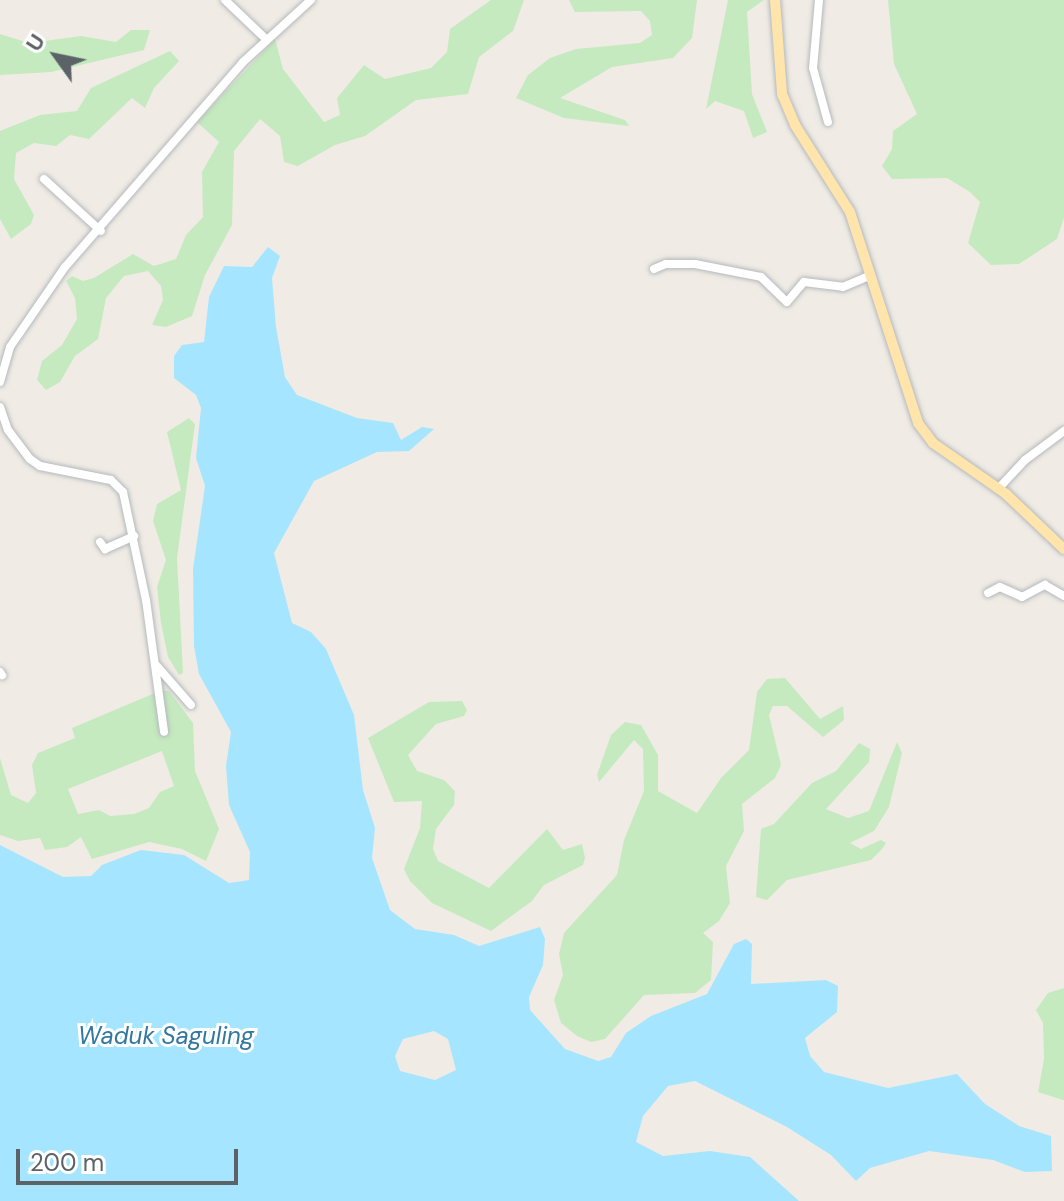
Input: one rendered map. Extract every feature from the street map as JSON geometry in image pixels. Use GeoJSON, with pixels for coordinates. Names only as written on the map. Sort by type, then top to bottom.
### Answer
{"type":"FeatureCollection","features":[{"type":"Feature","properties":{"kind":"main road"},"geometry":{"type":"LineString","coordinates":[[775,0],[782,94],[795,125],[839,190],[871,275],[918,423],[942,451],[998,489],[1064,549]]}},
{"type":"Feature","properties":{"kind":"street"},"geometry":{"type":"LineString","coordinates":[[225,0],[266,39]]}},
{"type":"Feature","properties":{"kind":"street"},"geometry":{"type":"LineString","coordinates":[[0,382],[10,347],[65,267],[101,231],[266,39],[311,0]]}},
{"type":"Feature","properties":{"kind":"street"},"geometry":{"type":"LineString","coordinates":[[819,0],[813,68],[828,122]]}},
{"type":"Feature","properties":{"kind":"street"},"geometry":{"type":"LineString","coordinates":[[44,179],[101,231]]}},
{"type":"Feature","properties":{"kind":"street"},"geometry":{"type":"LineString","coordinates":[[654,269],[665,264],[695,264],[761,277],[787,302],[804,282],[843,287],[871,275]]}},
{"type":"Feature","properties":{"kind":"street"},"geometry":{"type":"LineString","coordinates":[[0,353],[10,347]]}},
{"type":"Feature","properties":{"kind":"street"},"geometry":{"type":"LineString","coordinates":[[0,407],[21,449],[40,466],[116,482],[134,536],[164,732]]}},
{"type":"Feature","properties":{"kind":"street"},"geometry":{"type":"LineString","coordinates":[[998,489],[1025,460],[1064,431]]}},
{"type":"Feature","properties":{"kind":"street"},"geometry":{"type":"LineString","coordinates":[[100,542],[105,549],[134,536]]}},
{"type":"Feature","properties":{"kind":"street"},"geometry":{"type":"LineString","coordinates":[[988,593],[1000,587],[1022,597],[1045,585],[1064,596]]}},
{"type":"Feature","properties":{"kind":"street"},"geometry":{"type":"LineString","coordinates":[[155,664],[191,705]]}},
{"type":"Feature","properties":{"kind":"green space"},"geometry":{"type":"Polygon","coordinates":[[[491,0],[524,0],[513,31],[479,57],[468,94],[416,100],[365,136],[335,145],[298,166],[284,162],[280,136],[260,119],[234,151],[232,225],[205,275],[192,316],[166,327],[152,325],[163,300],[161,286],[148,271],[124,276],[106,298],[98,339],[75,356],[60,382],[46,390],[37,380],[42,361],[62,345],[77,319],[75,298],[66,281],[72,276],[83,281],[94,278],[133,254],[154,266],[176,259],[186,235],[203,217],[202,172],[219,142],[197,122],[275,39],[283,69],[324,122],[340,115],[337,98],[364,65],[385,79],[431,68],[447,52],[450,29],[491,0]]]}},
{"type":"Feature","properties":{"kind":"green space"},"geometry":{"type":"Polygon","coordinates":[[[569,0],[697,0],[692,38],[673,58],[612,67],[560,98],[625,120],[629,126],[564,118],[516,98],[528,75],[550,58],[576,49],[640,43],[652,35],[650,21],[641,11],[575,12],[569,0]]]}},
{"type":"Feature","properties":{"kind":"green space"},"geometry":{"type":"Polygon","coordinates":[[[728,0],[764,0],[747,12],[752,94],[767,132],[753,138],[744,111],[715,101],[706,109],[728,0]]]}},
{"type":"Feature","properties":{"kind":"green space"},"geometry":{"type":"Polygon","coordinates":[[[888,0],[1064,0],[1064,218],[1057,239],[1019,264],[991,265],[968,243],[980,202],[970,192],[947,178],[892,179],[882,166],[892,149],[893,131],[917,114],[894,64],[888,0]]]}},
{"type":"Feature","properties":{"kind":"green space"},"geometry":{"type":"Polygon","coordinates":[[[131,30],[150,30],[144,50],[51,72],[0,75],[0,34],[29,43],[81,36],[116,42],[131,30]]]}},
{"type":"Feature","properties":{"kind":"green space"},"geometry":{"type":"Polygon","coordinates":[[[170,51],[179,61],[154,88],[145,108],[132,98],[89,139],[70,135],[56,146],[34,143],[16,153],[14,179],[34,215],[31,224],[11,239],[0,219],[0,131],[40,115],[77,111],[91,88],[170,51]]]}},
{"type":"Feature","properties":{"kind":"green space"},"geometry":{"type":"Polygon","coordinates":[[[189,418],[195,424],[177,558],[183,673],[179,675],[168,657],[161,623],[157,587],[166,560],[153,521],[157,504],[181,490],[167,432],[189,418]]]}},
{"type":"Feature","properties":{"kind":"green space"},"geometry":{"type":"Polygon","coordinates":[[[785,678],[820,719],[843,706],[844,720],[823,737],[787,706],[773,706],[769,715],[781,765],[775,778],[742,804],[744,831],[726,866],[730,903],[719,921],[703,933],[713,942],[711,980],[695,993],[644,995],[605,1039],[591,1042],[577,1036],[561,1023],[554,1000],[563,975],[559,954],[564,933],[617,875],[624,840],[644,791],[643,749],[634,740],[599,782],[597,775],[611,735],[625,722],[641,725],[658,755],[658,791],[697,813],[721,778],[749,750],[757,692],[767,679],[785,678]]]}},
{"type":"Feature","properties":{"kind":"green space"},"geometry":{"type":"Polygon","coordinates":[[[162,690],[169,691],[193,723],[195,771],[219,829],[206,861],[182,849],[149,842],[92,859],[81,837],[67,847],[45,850],[40,838],[18,841],[0,835],[0,758],[11,795],[28,803],[36,793],[32,765],[38,753],[75,738],[72,728],[162,690]],[[162,751],[68,789],[78,814],[99,810],[110,816],[134,814],[149,808],[160,792],[174,786],[162,751]]]}},
{"type":"Feature","properties":{"kind":"green space"},"geometry":{"type":"Polygon","coordinates":[[[462,701],[467,710],[464,716],[436,724],[408,755],[417,771],[444,780],[455,791],[454,805],[436,829],[433,849],[438,861],[489,888],[547,829],[563,850],[582,844],[585,858],[583,865],[544,885],[532,901],[491,931],[432,903],[410,881],[404,869],[420,828],[422,801],[394,802],[368,738],[429,702],[462,701]]]}},
{"type":"Feature","properties":{"kind":"green space"},"geometry":{"type":"Polygon","coordinates":[[[897,742],[902,753],[889,807],[874,831],[850,843],[861,849],[881,840],[886,843],[882,849],[871,860],[787,880],[767,900],[756,897],[761,829],[774,824],[812,783],[836,771],[859,743],[870,749],[869,762],[826,809],[848,818],[869,811],[897,742]]]}},
{"type":"Feature","properties":{"kind":"green space"},"geometry":{"type":"Polygon","coordinates":[[[1064,988],[1063,1100],[1038,1092],[1044,1059],[1043,1023],[1036,1010],[1048,993],[1064,988]]]}},
{"type":"Feature","properties":{"kind":"water","name":"Waduk Saguling"},"geometry":{"type":"Polygon","coordinates":[[[268,247],[280,256],[272,278],[276,327],[285,377],[297,395],[357,418],[393,423],[401,440],[422,427],[434,429],[409,451],[377,452],[314,481],[274,553],[292,623],[311,632],[326,649],[354,715],[363,790],[375,828],[372,858],[390,910],[415,929],[454,935],[479,946],[540,927],[545,939],[543,965],[529,997],[530,1010],[565,1049],[598,1061],[611,1057],[626,1033],[651,1016],[707,994],[734,944],[746,939],[752,944],[751,984],[826,980],[838,986],[837,1012],[805,1038],[810,1056],[824,1072],[888,1088],[957,1074],[985,1104],[1019,1126],[1051,1136],[1052,1171],[1025,1172],[993,1160],[929,1151],[870,1168],[856,1181],[831,1155],[787,1127],[695,1081],[668,1086],[643,1116],[636,1142],[663,1156],[710,1151],[750,1157],[799,1201],[0,1201],[0,845],[63,877],[91,876],[102,865],[141,850],[184,855],[229,883],[249,880],[250,852],[229,805],[226,766],[231,732],[199,674],[194,646],[193,569],[205,486],[196,458],[201,408],[196,395],[174,378],[174,356],[182,345],[204,342],[209,297],[224,266],[252,267],[268,247]],[[434,1031],[403,1039],[395,1056],[400,1071],[435,1080],[456,1070],[448,1039],[434,1031]]]}}]}
